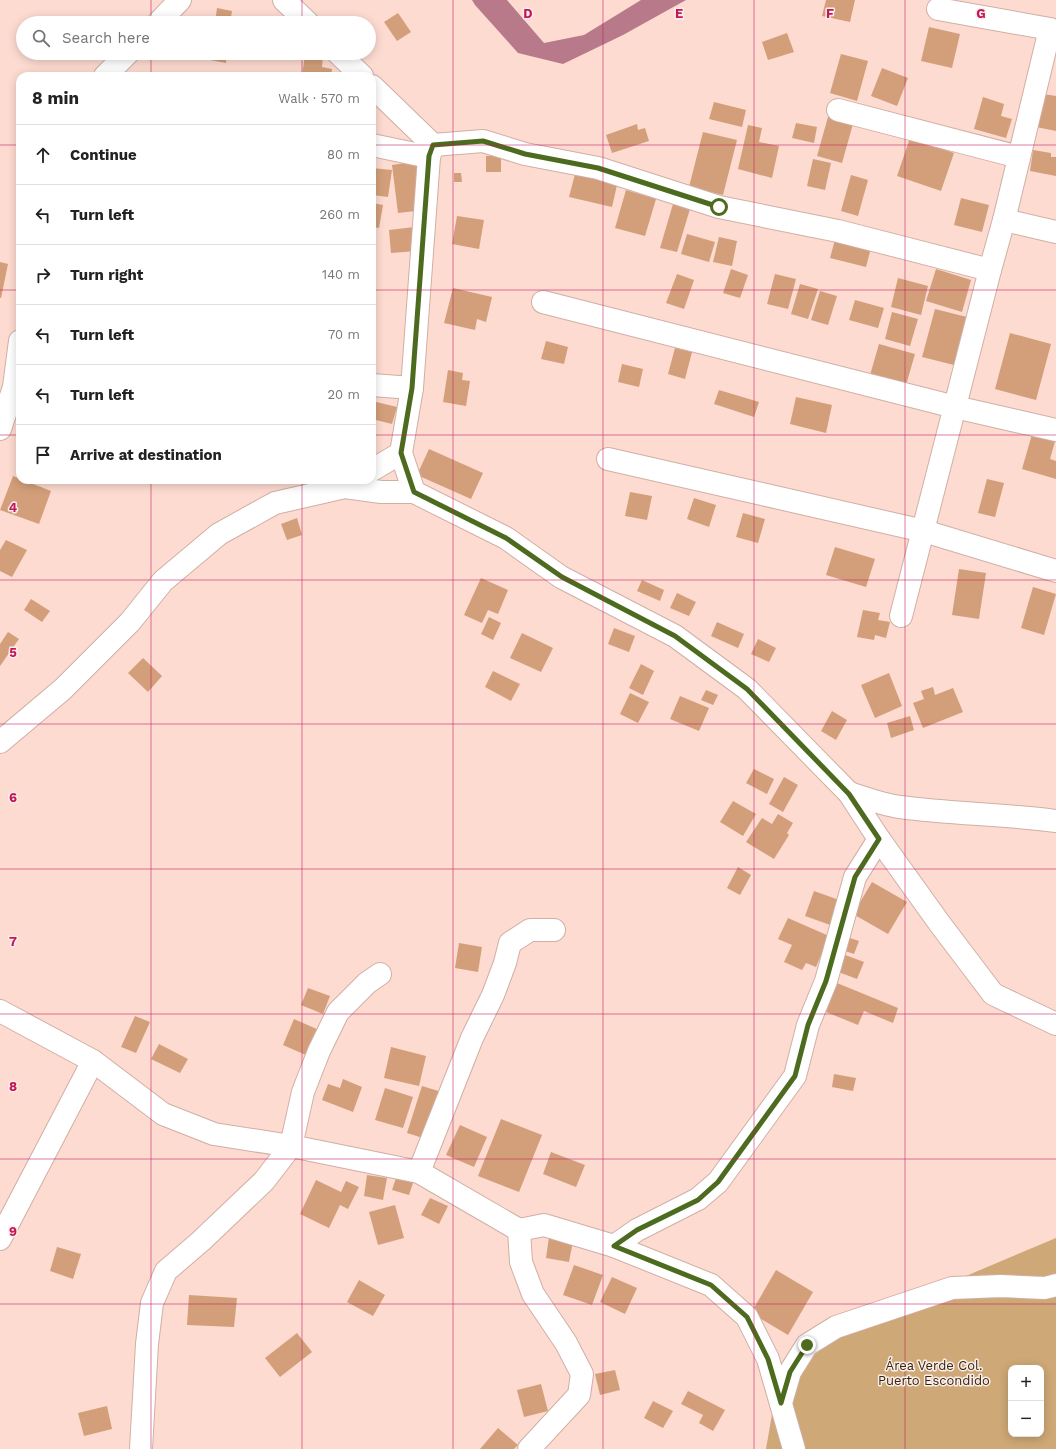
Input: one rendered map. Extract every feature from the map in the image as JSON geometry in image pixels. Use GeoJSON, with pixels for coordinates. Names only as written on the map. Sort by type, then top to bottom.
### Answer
{"type":"FeatureCollection","features":[{"type":"Feature","properties":{"kind":"street"},"geometry":{"type":"LineString","coordinates":[[165,16],[180,0]]}},
{"type":"Feature","properties":{"kind":"street"},"geometry":{"type":"LineString","coordinates":[[284,0],[301,16]]}},
{"type":"Feature","properties":{"kind":"street"},"geometry":{"type":"LineString","coordinates":[[901,616],[1004,220],[1050,30],[938,9]]}},
{"type":"Feature","properties":{"kind":"street"},"geometry":{"type":"LineString","coordinates":[[109,72],[121,60]]}},
{"type":"Feature","properties":{"kind":"street"},"geometry":{"type":"LineString","coordinates":[[345,60],[358,72]]}},
{"type":"Feature","properties":{"kind":"street"},"geometry":{"type":"LineString","coordinates":[[376,90],[431,151],[412,388],[401,453],[414,492]]}},
{"type":"Feature","properties":{"kind":"street"},"geometry":{"type":"LineString","coordinates":[[838,110],[1019,157]]}},
{"type":"Feature","properties":{"kind":"street"},"geometry":{"type":"LineString","coordinates":[[376,145],[431,151],[483,141],[525,154],[598,168],[719,207],[838,231],[990,270]]}},
{"type":"Feature","properties":{"kind":"street"},"geometry":{"type":"LineString","coordinates":[[1004,220],[1056,232]]}},
{"type":"Feature","properties":{"kind":"street"},"geometry":{"type":"LineString","coordinates":[[543,302],[955,407],[1056,430]]}},
{"type":"Feature","properties":{"kind":"street"},"geometry":{"type":"LineString","coordinates":[[0,429],[14,387],[16,372]]}},
{"type":"Feature","properties":{"kind":"street"},"geometry":{"type":"LineString","coordinates":[[376,385],[412,388]]}},
{"type":"Feature","properties":{"kind":"street"},"geometry":{"type":"LineString","coordinates":[[376,468],[401,453]]}},
{"type":"Feature","properties":{"kind":"street"},"geometry":{"type":"LineString","coordinates":[[608,459],[924,531],[1056,571]]}},
{"type":"Feature","properties":{"kind":"street"},"geometry":{"type":"LineString","coordinates":[[0,742],[63,689],[130,622],[163,581],[219,534],[275,503],[346,484]]}},
{"type":"Feature","properties":{"kind":"street"},"geometry":{"type":"LineString","coordinates":[[353,484],[381,492],[414,492],[506,538],[562,577],[675,636],[747,689],[849,794],[879,839],[940,924],[993,994],[1056,1024]]}},
{"type":"Feature","properties":{"kind":"street"},"geometry":{"type":"LineString","coordinates":[[849,794],[898,807],[952,812],[1026,816],[1056,821]]}},
{"type":"Feature","properties":{"kind":"street"},"geometry":{"type":"LineString","coordinates":[[614,1246],[637,1230],[698,1200],[718,1182],[795,1076],[808,1025],[826,981],[855,877],[879,839]]}},
{"type":"Feature","properties":{"kind":"street"},"geometry":{"type":"LineString","coordinates":[[419,1172],[472,1038],[505,963],[510,943],[530,930],[554,930]]}},
{"type":"Feature","properties":{"kind":"street"},"geometry":{"type":"LineString","coordinates":[[141,1449],[147,1344],[152,1303],[166,1271],[201,1241],[264,1181],[291,1146],[304,1092],[319,1051],[338,1012],[367,983],[380,974]]}},
{"type":"Feature","properties":{"kind":"street"},"geometry":{"type":"LineString","coordinates":[[0,1011],[93,1061],[163,1114],[214,1134],[291,1146],[419,1172],[519,1230],[544,1225],[614,1246],[711,1285],[747,1317],[768,1359],[794,1449]]}},
{"type":"Feature","properties":{"kind":"street"},"geometry":{"type":"LineString","coordinates":[[0,1239],[93,1061]]}},
{"type":"Feature","properties":{"kind":"street"},"geometry":{"type":"LineString","coordinates":[[519,1230],[521,1262],[533,1294],[566,1343],[582,1374],[579,1396],[529,1449]]}},
{"type":"Feature","properties":{"kind":"street"},"geometry":{"type":"LineString","coordinates":[[781,1403],[790,1372],[807,1345],[836,1327],[952,1288],[1001,1286],[1044,1288],[1056,1286]]}},
{"type":"Feature","properties":{"kind":"green space","name":"Área Verde Col. Puerto Escondido"},"geometry":{"type":"Polygon","coordinates":[[[1056,1238],[1056,1449],[766,1449],[776,1391],[845,1327],[1056,1238]]]}},
{"type":"Feature","properties":{"kind":"shaded area"},"geometry":{"type":"Polygon","coordinates":[[[472,0],[507,0],[544,43],[584,35],[641,0],[686,0],[623,35],[563,64],[518,53],[472,0]]]}},
{"type":"Feature","properties":{"kind":"building"},"geometry":{"type":"Polygon","coordinates":[[[826,0],[855,0],[850,22],[822,16],[826,0]]]}},
{"type":"Feature","properties":{"kind":"building"},"geometry":{"type":"Polygon","coordinates":[[[217,8],[232,11],[231,16],[216,16],[217,8]]]}},
{"type":"Feature","properties":{"kind":"building"},"geometry":{"type":"Polygon","coordinates":[[[398,13],[411,32],[397,41],[384,22],[398,13]]]}},
{"type":"Feature","properties":{"kind":"building"},"geometry":{"type":"Polygon","coordinates":[[[929,27],[960,34],[952,68],[921,61],[929,27]]]}},
{"type":"Feature","properties":{"kind":"building"},"geometry":{"type":"Polygon","coordinates":[[[787,33],[794,52],[768,60],[762,42],[787,33]]]}},
{"type":"Feature","properties":{"kind":"building"},"geometry":{"type":"Polygon","coordinates":[[[841,54],[868,61],[857,101],[830,93],[841,54]]]}},
{"type":"Feature","properties":{"kind":"building"},"geometry":{"type":"Polygon","coordinates":[[[210,60],[226,60],[226,63],[210,60]]]}},
{"type":"Feature","properties":{"kind":"building"},"geometry":{"type":"Polygon","coordinates":[[[304,60],[323,60],[322,67],[332,69],[332,72],[303,72],[304,60]]]}},
{"type":"Feature","properties":{"kind":"building"},"geometry":{"type":"Polygon","coordinates":[[[882,68],[908,78],[897,106],[871,96],[882,68]]]}},
{"type":"Feature","properties":{"kind":"building"},"geometry":{"type":"Polygon","coordinates":[[[1037,93],[1056,96],[1056,131],[1031,126],[1037,93]]]}},
{"type":"Feature","properties":{"kind":"building"},"geometry":{"type":"Polygon","coordinates":[[[983,97],[1004,104],[1001,116],[1012,119],[1006,138],[974,129],[983,97]]]}},
{"type":"Feature","properties":{"kind":"building"},"geometry":{"type":"Polygon","coordinates":[[[714,102],[746,110],[742,127],[709,119],[714,102]]]}},
{"type":"Feature","properties":{"kind":"building"},"geometry":{"type":"Polygon","coordinates":[[[828,117],[853,124],[842,163],[817,156],[828,117]]]}},
{"type":"Feature","properties":{"kind":"building"},"geometry":{"type":"Polygon","coordinates":[[[796,123],[817,127],[814,143],[792,138],[796,123]]]}},
{"type":"Feature","properties":{"kind":"building"},"geometry":{"type":"Polygon","coordinates":[[[637,124],[638,130],[645,128],[649,141],[612,153],[606,135],[637,124]]]}},
{"type":"Feature","properties":{"kind":"building"},"geometry":{"type":"Polygon","coordinates":[[[748,125],[762,128],[759,142],[779,146],[772,178],[738,169],[748,125]]]}},
{"type":"Feature","properties":{"kind":"building"},"geometry":{"type":"Polygon","coordinates":[[[703,132],[737,140],[723,195],[689,187],[703,132]]]}},
{"type":"Feature","properties":{"kind":"building"},"geometry":{"type":"Polygon","coordinates":[[[910,138],[954,153],[941,191],[897,176],[910,138]]]}},
{"type":"Feature","properties":{"kind":"building"},"geometry":{"type":"Polygon","coordinates":[[[1033,150],[1051,153],[1051,157],[1056,157],[1056,176],[1030,171],[1033,150]]]}},
{"type":"Feature","properties":{"kind":"building"},"geometry":{"type":"Polygon","coordinates":[[[486,156],[501,156],[501,172],[486,172],[486,156]]]}},
{"type":"Feature","properties":{"kind":"building"},"geometry":{"type":"Polygon","coordinates":[[[813,159],[831,163],[825,190],[807,186],[813,159]]]}},
{"type":"Feature","properties":{"kind":"building"},"geometry":{"type":"Polygon","coordinates":[[[419,161],[425,210],[398,213],[392,165],[419,161]]]}},
{"type":"Feature","properties":{"kind":"building"},"geometry":{"type":"Polygon","coordinates":[[[376,168],[392,170],[388,197],[376,196],[376,168]]]}},
{"type":"Feature","properties":{"kind":"building"},"geometry":{"type":"Polygon","coordinates":[[[454,173],[461,173],[462,182],[454,182],[454,173]]]}},
{"type":"Feature","properties":{"kind":"building"},"geometry":{"type":"Polygon","coordinates":[[[575,174],[617,185],[612,207],[569,197],[575,174]]]}},
{"type":"Feature","properties":{"kind":"building"},"geometry":{"type":"Polygon","coordinates":[[[851,175],[868,180],[858,216],[841,211],[851,175]]]}},
{"type":"Feature","properties":{"kind":"building"},"geometry":{"type":"Polygon","coordinates":[[[626,190],[656,199],[645,236],[615,228],[626,190]]]}},
{"type":"Feature","properties":{"kind":"building"},"geometry":{"type":"Polygon","coordinates":[[[961,198],[989,205],[982,232],[954,225],[961,198]]]}},
{"type":"Feature","properties":{"kind":"building"},"geometry":{"type":"Polygon","coordinates":[[[376,204],[383,205],[379,228],[376,228],[376,204]]]}},
{"type":"Feature","properties":{"kind":"building"},"geometry":{"type":"Polygon","coordinates":[[[673,204],[690,209],[677,252],[660,248],[673,204]]]}},
{"type":"Feature","properties":{"kind":"building"},"geometry":{"type":"Polygon","coordinates":[[[457,216],[484,220],[479,249],[452,244],[457,216]]]}},
{"type":"Feature","properties":{"kind":"building"},"geometry":{"type":"Polygon","coordinates":[[[414,227],[416,251],[391,253],[389,230],[414,227]]]}},
{"type":"Feature","properties":{"kind":"building"},"geometry":{"type":"Polygon","coordinates":[[[687,234],[715,242],[709,262],[681,254],[687,234]]]}},
{"type":"Feature","properties":{"kind":"building"},"geometry":{"type":"Polygon","coordinates":[[[836,236],[872,244],[866,267],[830,258],[836,236]]]}},
{"type":"Feature","properties":{"kind":"building"},"geometry":{"type":"Polygon","coordinates":[[[719,237],[737,241],[732,266],[713,262],[719,237]]]}},
{"type":"Feature","properties":{"kind":"building"},"geometry":{"type":"Polygon","coordinates":[[[0,262],[8,264],[1,298],[0,298],[0,262]]]}},
{"type":"Feature","properties":{"kind":"building"},"geometry":{"type":"Polygon","coordinates":[[[731,269],[748,275],[740,298],[723,293],[731,269]]]}},
{"type":"Feature","properties":{"kind":"building"},"geometry":{"type":"Polygon","coordinates":[[[936,269],[971,280],[962,312],[926,301],[936,269]]]}},
{"type":"Feature","properties":{"kind":"building"},"geometry":{"type":"Polygon","coordinates":[[[677,274],[694,280],[684,309],[666,303],[677,274]]]}},
{"type":"Feature","properties":{"kind":"building"},"geometry":{"type":"Polygon","coordinates":[[[775,274],[796,279],[788,309],[767,304],[775,274]]]}},
{"type":"Feature","properties":{"kind":"building"},"geometry":{"type":"Polygon","coordinates":[[[898,278],[928,286],[921,315],[891,307],[898,278]]]}},
{"type":"Feature","properties":{"kind":"building"},"geometry":{"type":"Polygon","coordinates":[[[800,284],[818,289],[808,319],[791,314],[800,284]]]}},
{"type":"Feature","properties":{"kind":"building"},"geometry":{"type":"Polygon","coordinates":[[[453,288],[492,297],[486,322],[477,319],[475,330],[444,323],[453,288]]]}},
{"type":"Feature","properties":{"kind":"building"},"geometry":{"type":"Polygon","coordinates":[[[820,291],[837,296],[828,325],[811,320],[820,291]]]}},
{"type":"Feature","properties":{"kind":"building"},"geometry":{"type":"Polygon","coordinates":[[[855,300],[884,308],[878,328],[849,320],[855,300]]]}},
{"type":"Feature","properties":{"kind":"building"},"geometry":{"type":"Polygon","coordinates":[[[935,309],[967,317],[954,365],[922,357],[935,309]]]}},
{"type":"Feature","properties":{"kind":"building"},"geometry":{"type":"Polygon","coordinates":[[[892,312],[918,319],[910,346],[885,339],[892,312]]]}},
{"type":"Feature","properties":{"kind":"building"},"geometry":{"type":"Polygon","coordinates":[[[1010,333],[1051,344],[1036,400],[995,389],[1010,333]]]}},
{"type":"Feature","properties":{"kind":"building"},"geometry":{"type":"Polygon","coordinates":[[[546,341],[568,347],[564,364],[541,359],[546,341]]]}},
{"type":"Feature","properties":{"kind":"building"},"geometry":{"type":"Polygon","coordinates":[[[879,344],[915,354],[904,392],[868,382],[879,344]]]}},
{"type":"Feature","properties":{"kind":"building"},"geometry":{"type":"Polygon","coordinates":[[[675,348],[692,352],[685,379],[668,374],[675,348]]]}},
{"type":"Feature","properties":{"kind":"building"},"geometry":{"type":"Polygon","coordinates":[[[622,364],[643,369],[639,387],[618,382],[622,364]]]}},
{"type":"Feature","properties":{"kind":"building"},"geometry":{"type":"Polygon","coordinates":[[[448,370],[463,373],[462,380],[470,381],[466,406],[443,402],[448,370]]]}},
{"type":"Feature","properties":{"kind":"building"},"geometry":{"type":"Polygon","coordinates":[[[719,390],[759,402],[754,417],[714,404],[719,390]]]}},
{"type":"Feature","properties":{"kind":"building"},"geometry":{"type":"Polygon","coordinates":[[[796,397],[832,405],[826,433],[790,424],[796,397]]]}},
{"type":"Feature","properties":{"kind":"building"},"geometry":{"type":"Polygon","coordinates":[[[376,402],[397,407],[392,424],[376,420],[376,402]]]}},
{"type":"Feature","properties":{"kind":"building"},"geometry":{"type":"Polygon","coordinates":[[[1033,431],[1056,438],[1050,459],[1056,461],[1056,479],[1022,469],[1033,431]]]}},
{"type":"Feature","properties":{"kind":"building"},"geometry":{"type":"Polygon","coordinates":[[[429,449],[483,473],[471,499],[417,475],[429,449]]]}},
{"type":"Feature","properties":{"kind":"building"},"geometry":{"type":"Polygon","coordinates":[[[13,476],[16,477],[16,484],[33,484],[51,491],[39,524],[0,510],[13,476]]]}},
{"type":"Feature","properties":{"kind":"building"},"geometry":{"type":"Polygon","coordinates":[[[987,479],[1004,483],[995,517],[978,513],[987,479]]]}},
{"type":"Feature","properties":{"kind":"building"},"geometry":{"type":"Polygon","coordinates":[[[630,492],[652,496],[647,520],[625,516],[630,492]]]}},
{"type":"Feature","properties":{"kind":"building"},"geometry":{"type":"Polygon","coordinates":[[[694,498],[716,505],[709,527],[687,519],[694,498]]]}},
{"type":"Feature","properties":{"kind":"building"},"geometry":{"type":"Polygon","coordinates":[[[743,513],[765,519],[758,543],[736,537],[743,513]]]}},
{"type":"Feature","properties":{"kind":"building"},"geometry":{"type":"Polygon","coordinates":[[[297,518],[302,535],[287,540],[281,524],[297,518]]]}},
{"type":"Feature","properties":{"kind":"building"},"geometry":{"type":"Polygon","coordinates":[[[6,540],[27,550],[12,577],[0,571],[0,550],[6,540]]]}},
{"type":"Feature","properties":{"kind":"building"},"geometry":{"type":"Polygon","coordinates":[[[835,547],[875,559],[866,587],[826,575],[835,547]]]}},
{"type":"Feature","properties":{"kind":"building"},"geometry":{"type":"Polygon","coordinates":[[[959,569],[986,573],[979,619],[952,615],[959,569]]]}},
{"type":"Feature","properties":{"kind":"building"},"geometry":{"type":"Polygon","coordinates":[[[481,578],[508,590],[498,614],[488,610],[482,623],[464,615],[481,578]]]}},
{"type":"Feature","properties":{"kind":"building"},"geometry":{"type":"Polygon","coordinates":[[[642,580],[664,590],[660,601],[637,591],[642,580]]]}},
{"type":"Feature","properties":{"kind":"building"},"geometry":{"type":"Polygon","coordinates":[[[1033,587],[1056,594],[1044,635],[1021,628],[1033,587]]]}},
{"type":"Feature","properties":{"kind":"building"},"geometry":{"type":"Polygon","coordinates":[[[677,593],[696,602],[689,616],[670,608],[677,593]]]}},
{"type":"Feature","properties":{"kind":"building"},"geometry":{"type":"Polygon","coordinates":[[[31,599],[50,611],[42,622],[24,610],[31,599]]]}},
{"type":"Feature","properties":{"kind":"building"},"geometry":{"type":"Polygon","coordinates":[[[863,610],[880,613],[878,620],[890,622],[886,638],[875,635],[874,640],[857,637],[863,610]]]}},
{"type":"Feature","properties":{"kind":"building"},"geometry":{"type":"Polygon","coordinates":[[[489,617],[501,623],[493,640],[481,634],[489,617]]]}},
{"type":"Feature","properties":{"kind":"building"},"geometry":{"type":"Polygon","coordinates":[[[717,622],[744,634],[738,648],[711,636],[717,622]]]}},
{"type":"Feature","properties":{"kind":"building"},"geometry":{"type":"Polygon","coordinates":[[[614,628],[635,636],[629,652],[608,644],[614,628]]]}},
{"type":"Feature","properties":{"kind":"building"},"geometry":{"type":"Polygon","coordinates":[[[8,632],[19,639],[0,666],[0,644],[8,632]]]}},
{"type":"Feature","properties":{"kind":"building"},"geometry":{"type":"Polygon","coordinates":[[[522,633],[553,648],[541,672],[510,658],[522,633]]]}},
{"type":"Feature","properties":{"kind":"building"},"geometry":{"type":"Polygon","coordinates":[[[758,639],[776,648],[769,662],[751,654],[758,639]]]}},
{"type":"Feature","properties":{"kind":"building"},"geometry":{"type":"Polygon","coordinates":[[[143,658],[162,676],[148,692],[128,673],[143,658]]]}},
{"type":"Feature","properties":{"kind":"building"},"geometry":{"type":"Polygon","coordinates":[[[641,664],[654,671],[643,695],[629,688],[641,664]]]}},
{"type":"Feature","properties":{"kind":"building"},"geometry":{"type":"Polygon","coordinates":[[[493,671],[520,684],[511,701],[485,687],[493,671]]]}},
{"type":"Feature","properties":{"kind":"building"},"geometry":{"type":"Polygon","coordinates":[[[889,673],[902,706],[875,718],[861,685],[889,673]]]}},
{"type":"Feature","properties":{"kind":"building"},"geometry":{"type":"Polygon","coordinates":[[[933,687],[935,695],[953,688],[963,712],[923,728],[913,703],[924,699],[921,691],[933,687]]]}},
{"type":"Feature","properties":{"kind":"building"},"geometry":{"type":"Polygon","coordinates":[[[706,690],[718,695],[713,705],[701,700],[706,690]]]}},
{"type":"Feature","properties":{"kind":"building"},"geometry":{"type":"Polygon","coordinates":[[[630,693],[649,702],[638,723],[620,714],[630,693]]]}},
{"type":"Feature","properties":{"kind":"building"},"geometry":{"type":"Polygon","coordinates":[[[680,696],[709,708],[699,731],[670,719],[680,696]]]}},
{"type":"Feature","properties":{"kind":"building"},"geometry":{"type":"Polygon","coordinates":[[[832,711],[847,720],[836,740],[821,731],[832,711]]]}},
{"type":"Feature","properties":{"kind":"building"},"geometry":{"type":"Polygon","coordinates":[[[910,716],[914,730],[891,738],[887,723],[910,716]]]}},
{"type":"Feature","properties":{"kind":"building"},"geometry":{"type":"Polygon","coordinates":[[[754,769],[774,779],[767,794],[746,783],[754,769]]]}},
{"type":"Feature","properties":{"kind":"building"},"geometry":{"type":"Polygon","coordinates":[[[784,777],[798,785],[783,812],[769,804],[784,777]]]}},
{"type":"Feature","properties":{"kind":"building"},"geometry":{"type":"Polygon","coordinates":[[[733,801],[756,814],[743,836],[720,822],[733,801]]]}},
{"type":"Feature","properties":{"kind":"building"},"geometry":{"type":"Polygon","coordinates":[[[778,814],[793,823],[787,833],[789,835],[774,859],[746,842],[762,818],[772,824],[778,814]]]}},
{"type":"Feature","properties":{"kind":"building"},"geometry":{"type":"Polygon","coordinates":[[[738,867],[751,875],[740,895],[727,888],[738,867]]]}},
{"type":"Feature","properties":{"kind":"building"},"geometry":{"type":"Polygon","coordinates":[[[872,882],[907,902],[888,934],[853,914],[872,882]]]}},
{"type":"Feature","properties":{"kind":"building"},"geometry":{"type":"Polygon","coordinates":[[[814,891],[842,901],[833,926],[805,916],[814,891]]]}},
{"type":"Feature","properties":{"kind":"building"},"geometry":{"type":"Polygon","coordinates":[[[788,918],[829,936],[816,967],[806,963],[802,970],[784,962],[792,945],[778,939],[788,918]]]}},
{"type":"Feature","properties":{"kind":"building"},"geometry":{"type":"Polygon","coordinates":[[[847,937],[859,941],[854,954],[842,950],[847,937]]]}},
{"type":"Feature","properties":{"kind":"building"},"geometry":{"type":"Polygon","coordinates":[[[459,943],[482,947],[478,972],[455,968],[459,943]]]}},
{"type":"Feature","properties":{"kind":"building"},"geometry":{"type":"Polygon","coordinates":[[[840,953],[864,962],[857,979],[833,970],[840,953]]]}},
{"type":"Feature","properties":{"kind":"building"},"geometry":{"type":"Polygon","coordinates":[[[837,983],[898,1008],[893,1023],[864,1011],[858,1025],[826,1012],[837,983]]]}},
{"type":"Feature","properties":{"kind":"building"},"geometry":{"type":"Polygon","coordinates":[[[308,988],[330,996],[323,1014],[301,1005],[308,988]]]}},
{"type":"Feature","properties":{"kind":"building"},"geometry":{"type":"Polygon","coordinates":[[[135,1016],[150,1022],[136,1053],[121,1047],[135,1016]]]}},
{"type":"Feature","properties":{"kind":"building"},"geometry":{"type":"Polygon","coordinates":[[[294,1019],[319,1030],[308,1056],[283,1045],[294,1019]]]}},
{"type":"Feature","properties":{"kind":"building"},"geometry":{"type":"Polygon","coordinates":[[[159,1044],[188,1059],[180,1073],[151,1059],[159,1044]]]}},
{"type":"Feature","properties":{"kind":"building"},"geometry":{"type":"Polygon","coordinates":[[[391,1047],[426,1056],[419,1086],[384,1078],[391,1047]]]}},
{"type":"Feature","properties":{"kind":"building"},"geometry":{"type":"Polygon","coordinates":[[[834,1074],[856,1078],[853,1091],[832,1087],[834,1074]]]}},
{"type":"Feature","properties":{"kind":"building"},"geometry":{"type":"Polygon","coordinates":[[[343,1079],[362,1087],[353,1112],[322,1100],[328,1084],[340,1088],[343,1079]]]}},
{"type":"Feature","properties":{"kind":"building"},"geometry":{"type":"Polygon","coordinates":[[[422,1086],[445,1093],[429,1140],[407,1133],[422,1086]]]}},
{"type":"Feature","properties":{"kind":"building"},"geometry":{"type":"Polygon","coordinates":[[[385,1088],[413,1097],[403,1128],[375,1120],[385,1088]]]}},
{"type":"Feature","properties":{"kind":"building"},"geometry":{"type":"Polygon","coordinates":[[[501,1119],[542,1135],[519,1192],[478,1176],[501,1119]]]}},
{"type":"Feature","properties":{"kind":"building"},"geometry":{"type":"Polygon","coordinates":[[[460,1125],[487,1137],[474,1167],[446,1155],[460,1125]]]}},
{"type":"Feature","properties":{"kind":"building"},"geometry":{"type":"Polygon","coordinates":[[[551,1152],[585,1165],[576,1187],[543,1174],[551,1152]]]}},
{"type":"Feature","properties":{"kind":"building"},"geometry":{"type":"Polygon","coordinates":[[[367,1175],[387,1178],[383,1200],[364,1196],[367,1175]]]}},
{"type":"Feature","properties":{"kind":"building"},"geometry":{"type":"Polygon","coordinates":[[[397,1175],[414,1180],[409,1195],[392,1190],[397,1175]]]}},
{"type":"Feature","properties":{"kind":"building"},"geometry":{"type":"Polygon","coordinates":[[[316,1180],[341,1192],[346,1181],[359,1187],[348,1209],[340,1205],[329,1228],[300,1214],[316,1180]]]}},
{"type":"Feature","properties":{"kind":"building"},"geometry":{"type":"Polygon","coordinates":[[[430,1198],[448,1206],[439,1224],[421,1215],[430,1198]]]}},
{"type":"Feature","properties":{"kind":"building"},"geometry":{"type":"Polygon","coordinates":[[[395,1205],[404,1238],[378,1245],[369,1212],[395,1205]]]}},
{"type":"Feature","properties":{"kind":"building"},"geometry":{"type":"Polygon","coordinates":[[[549,1237],[573,1241],[569,1262],[546,1258],[549,1237]]]}},
{"type":"Feature","properties":{"kind":"building"},"geometry":{"type":"Polygon","coordinates":[[[57,1247],[81,1254],[73,1279],[50,1271],[57,1247]]]}},
{"type":"Feature","properties":{"kind":"building"},"geometry":{"type":"Polygon","coordinates":[[[574,1265],[603,1275],[592,1305],[563,1295],[574,1265]]]}},
{"type":"Feature","properties":{"kind":"building"},"geometry":{"type":"Polygon","coordinates":[[[776,1270],[813,1292],[788,1335],[751,1313],[776,1270]]]}},
{"type":"Feature","properties":{"kind":"building"},"geometry":{"type":"Polygon","coordinates":[[[612,1277],[637,1288],[625,1314],[600,1302],[612,1277]]]}},
{"type":"Feature","properties":{"kind":"building"},"geometry":{"type":"Polygon","coordinates":[[[359,1280],[385,1295],[373,1316],[347,1302],[359,1280]]]}},
{"type":"Feature","properties":{"kind":"building"},"geometry":{"type":"Polygon","coordinates":[[[189,1295],[237,1298],[234,1327],[187,1325],[189,1295]]]}},
{"type":"Feature","properties":{"kind":"building"},"geometry":{"type":"Polygon","coordinates":[[[297,1333],[312,1352],[280,1377],[265,1358],[297,1333]]]}},
{"type":"Feature","properties":{"kind":"building"},"geometry":{"type":"Polygon","coordinates":[[[615,1370],[620,1390],[600,1395],[595,1374],[615,1370]]]}},
{"type":"Feature","properties":{"kind":"building"},"geometry":{"type":"Polygon","coordinates":[[[541,1384],[548,1411],[524,1417],[517,1390],[541,1384]]]}},
{"type":"Feature","properties":{"kind":"building"},"geometry":{"type":"Polygon","coordinates":[[[688,1391],[725,1410],[713,1431],[699,1423],[703,1415],[681,1404],[688,1391]]]}},
{"type":"Feature","properties":{"kind":"building"},"geometry":{"type":"Polygon","coordinates":[[[653,1401],[673,1411],[663,1428],[644,1418],[653,1401]]]}},
{"type":"Feature","properties":{"kind":"building"},"geometry":{"type":"Polygon","coordinates":[[[107,1406],[112,1429],[84,1436],[78,1413],[107,1406]]]}},
{"type":"Feature","properties":{"kind":"building"},"geometry":{"type":"Polygon","coordinates":[[[498,1428],[518,1445],[514,1449],[480,1449],[498,1428]]]}},
{"type":"Feature","properties":{"kind":"route"},"geometry":{"type":"LineString","coordinates":[[719,207],[598,168],[525,154],[483,141],[433,145],[429,156],[412,388],[401,453],[414,492],[506,538],[562,577],[675,636],[747,689],[849,794],[879,839],[855,877],[826,981],[808,1025],[795,1076],[718,1182],[698,1200],[637,1230],[614,1246],[711,1285],[747,1317],[768,1359],[781,1403],[790,1372],[807,1345]]}}]}
